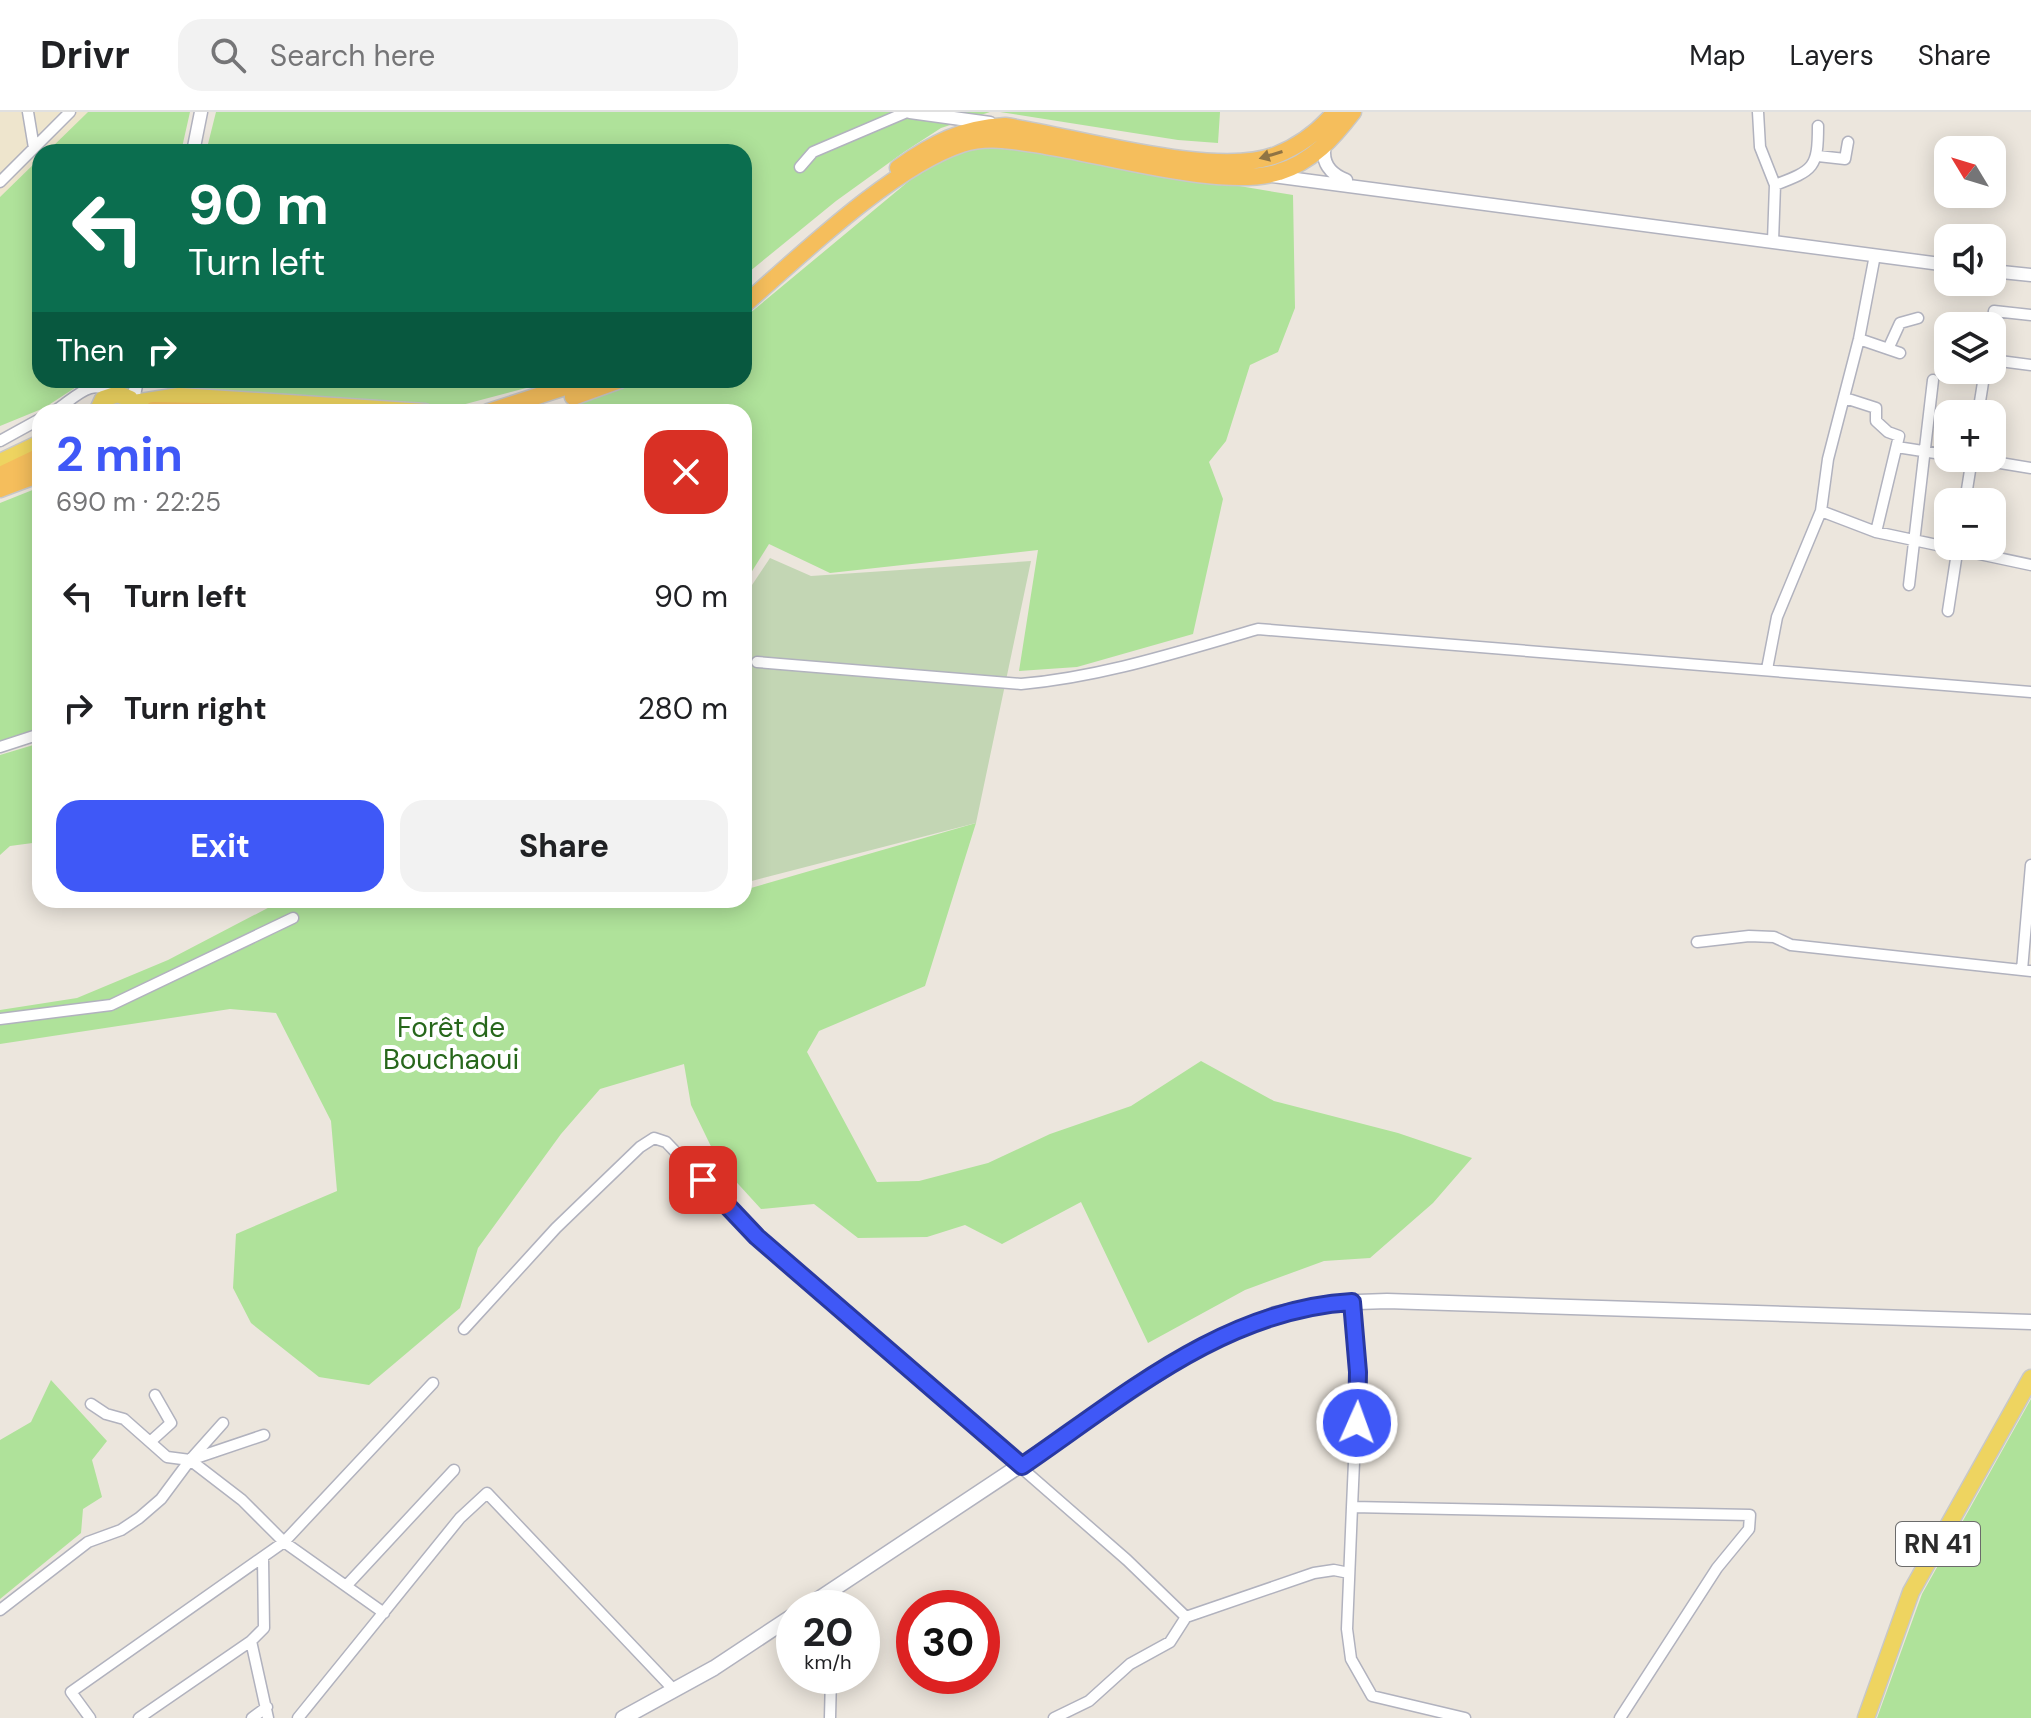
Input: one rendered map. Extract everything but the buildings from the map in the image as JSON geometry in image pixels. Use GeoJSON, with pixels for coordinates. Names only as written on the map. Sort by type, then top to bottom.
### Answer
{"type":"FeatureCollection","features":[{"type":"Feature","properties":{"kind":"highway"},"geometry":{"type":"LineString","coordinates":[[752,284],[832,216],[926,148],[963,131],[1005,126],[1192,159],[1245,161],[1274,156],[1298,144],[1335,112]]}},
{"type":"Feature","properties":{"kind":"highway"},"geometry":{"type":"LineString","coordinates":[[752,298],[858,208],[918,166],[961,144],[977,140],[1020,142],[1205,173],[1264,175],[1299,164],[1325,145],[1353,112]]}},
{"type":"Feature","properties":{"kind":"highway"},"geometry":{"type":"LineString","coordinates":[[513,404],[562,388]]}},
{"type":"Feature","properties":{"kind":"highway"},"geometry":{"type":"LineString","coordinates":[[552,404],[598,388]]}},
{"type":"Feature","properties":{"kind":"highway"},"geometry":{"type":"LineString","coordinates":[[131,399],[177,404]]}},
{"type":"Feature","properties":{"kind":"highway"},"geometry":{"type":"LineString","coordinates":[[0,475],[32,460]]}},
{"type":"Feature","properties":{"kind":"highway"},"geometry":{"type":"LineString","coordinates":[[0,489],[32,477]]}},
{"type":"Feature","properties":{"kind":"main road"},"geometry":{"type":"LineString","coordinates":[[101,404],[105,397],[179,396],[302,404]]}},
{"type":"Feature","properties":{"kind":"main road"},"geometry":{"type":"LineString","coordinates":[[0,462],[32,447]]}},
{"type":"Feature","properties":{"kind":"main road"},"geometry":{"type":"LineString","coordinates":[[0,482],[32,468]]}},
{"type":"Feature","properties":{"kind":"main road"},"geometry":{"type":"LineString","coordinates":[[846,1590],[1197,1348],[1275,1314],[1352,1302],[2031,1322]]}},
{"type":"Feature","properties":{"kind":"main road","name":"RN 41"},"geometry":{"type":"LineString","coordinates":[[1866,1718],[1911,1592],[2031,1378]]}},
{"type":"Feature","properties":{"kind":"main road"},"geometry":{"type":"LineString","coordinates":[[623,1718],[776,1626]]}},
{"type":"Feature","properties":{"kind":"street"},"geometry":{"type":"LineString","coordinates":[[28,112],[33,144]]}},
{"type":"Feature","properties":{"kind":"street"},"geometry":{"type":"LineString","coordinates":[[38,144],[70,112]]}},
{"type":"Feature","properties":{"kind":"street"},"geometry":{"type":"LineString","coordinates":[[195,144],[201,112]]}},
{"type":"Feature","properties":{"kind":"street"},"geometry":{"type":"LineString","coordinates":[[800,167],[813,152],[908,112],[1005,126]]}},
{"type":"Feature","properties":{"kind":"street"},"geometry":{"type":"LineString","coordinates":[[1758,112],[1760,147],[1775,185],[1773,241]]}},
{"type":"Feature","properties":{"kind":"street"},"geometry":{"type":"LineString","coordinates":[[1775,185],[1811,170],[1818,156],[1818,126]]}},
{"type":"Feature","properties":{"kind":"street"},"geometry":{"type":"LineString","coordinates":[[1818,156],[1845,159],[1848,142]]}},
{"type":"Feature","properties":{"kind":"street"},"geometry":{"type":"LineString","coordinates":[[1325,145],[1323,158],[1333,173],[1365,186]]}},
{"type":"Feature","properties":{"kind":"street"},"geometry":{"type":"LineString","coordinates":[[0,182],[32,150]]}},
{"type":"Feature","properties":{"kind":"street"},"geometry":{"type":"LineString","coordinates":[[1264,175],[1934,263]]}},
{"type":"Feature","properties":{"kind":"street"},"geometry":{"type":"LineString","coordinates":[[1767,669],[1777,617],[1821,511],[1836,421],[1845,398],[1859,339],[1875,255]]}},
{"type":"Feature","properties":{"kind":"street"},"geometry":{"type":"LineString","coordinates":[[2006,272],[2031,275]]}},
{"type":"Feature","properties":{"kind":"street"},"geometry":{"type":"LineString","coordinates":[[2006,312],[2031,315]]}},
{"type":"Feature","properties":{"kind":"street"},"geometry":{"type":"LineString","coordinates":[[1859,339],[1894,350],[1900,323],[1918,318]]}},
{"type":"Feature","properties":{"kind":"street"},"geometry":{"type":"LineString","coordinates":[[2006,362],[2031,365]]}},
{"type":"Feature","properties":{"kind":"street"},"geometry":{"type":"LineString","coordinates":[[1909,585],[1933,380]]}},
{"type":"Feature","properties":{"kind":"street"},"geometry":{"type":"LineString","coordinates":[[64,404],[86,388]]}},
{"type":"Feature","properties":{"kind":"street"},"geometry":{"type":"LineString","coordinates":[[104,388],[131,399]]}},
{"type":"Feature","properties":{"kind":"street"},"geometry":{"type":"LineString","coordinates":[[73,404],[84,395],[94,397],[96,404]]}},
{"type":"Feature","properties":{"kind":"street"},"geometry":{"type":"LineString","coordinates":[[1845,398],[1876,408],[1876,421],[1888,432],[1899,436],[1876,532]]}},
{"type":"Feature","properties":{"kind":"street"},"geometry":{"type":"LineString","coordinates":[[0,441],[32,425]]}},
{"type":"Feature","properties":{"kind":"street"},"geometry":{"type":"LineString","coordinates":[[1897,447],[1934,453]]}},
{"type":"Feature","properties":{"kind":"street"},"geometry":{"type":"LineString","coordinates":[[2006,464],[2031,468]]}},
{"type":"Feature","properties":{"kind":"street"},"geometry":{"type":"LineString","coordinates":[[1821,511],[1876,532],[1934,545]]}},
{"type":"Feature","properties":{"kind":"street"},"geometry":{"type":"LineString","coordinates":[[2006,559],[2031,565]]}},
{"type":"Feature","properties":{"kind":"street"},"geometry":{"type":"LineString","coordinates":[[1948,611],[1956,560]]}},
{"type":"Feature","properties":{"kind":"street"},"geometry":{"type":"LineString","coordinates":[[757,662],[1021,684],[1057,680],[1134,663],[1258,629],[2031,692]]}},
{"type":"Feature","properties":{"kind":"street"},"geometry":{"type":"LineString","coordinates":[[0,747],[32,737]]}},
{"type":"Feature","properties":{"kind":"street"},"geometry":{"type":"LineString","coordinates":[[1697,942],[1774,937],[1791,945],[2026,970],[2031,865]]}},
{"type":"Feature","properties":{"kind":"street"},"geometry":{"type":"LineString","coordinates":[[0,1019],[111,1005],[293,918]]}},
{"type":"Feature","properties":{"kind":"street"},"geometry":{"type":"LineString","coordinates":[[464,1329],[556,1228],[640,1147],[654,1138],[666,1142],[757,1237],[1022,1466],[1186,1617]]}},
{"type":"Feature","properties":{"kind":"street"},"geometry":{"type":"LineString","coordinates":[[1352,1302],[1358,1372],[1347,1629],[1351,1659],[1372,1696],[1465,1718]]}},
{"type":"Feature","properties":{"kind":"street"},"geometry":{"type":"LineString","coordinates":[[90,1718],[71,1692],[284,1542],[433,1383]]}},
{"type":"Feature","properties":{"kind":"street"},"geometry":{"type":"LineString","coordinates":[[150,1442],[171,1423],[155,1395]]}},
{"type":"Feature","properties":{"kind":"street"},"geometry":{"type":"LineString","coordinates":[[91,1404],[106,1414],[124,1419],[167,1457],[190,1460],[264,1435]]}},
{"type":"Feature","properties":{"kind":"street"},"geometry":{"type":"LineString","coordinates":[[0,1610],[88,1542],[121,1530],[139,1518],[161,1499],[223,1423]]}},
{"type":"Feature","properties":{"kind":"street"},"geometry":{"type":"LineString","coordinates":[[190,1460],[242,1500],[284,1542],[384,1613]]}},
{"type":"Feature","properties":{"kind":"street"},"geometry":{"type":"LineString","coordinates":[[347,1585],[454,1470]]}},
{"type":"Feature","properties":{"kind":"street"},"geometry":{"type":"LineString","coordinates":[[298,1718],[460,1518],[484,1493],[489,1493],[674,1690]]}},
{"type":"Feature","properties":{"kind":"street"},"geometry":{"type":"LineString","coordinates":[[1352,1507],[1750,1515],[1749,1529],[1717,1568],[1620,1718]]}},
{"type":"Feature","properties":{"kind":"street"},"geometry":{"type":"LineString","coordinates":[[139,1718],[251,1641],[264,1628],[263,1559]]}},
{"type":"Feature","properties":{"kind":"street"},"geometry":{"type":"LineString","coordinates":[[1054,1718],[1072,1713],[1130,1664],[1170,1642],[1186,1617],[1314,1573],[1334,1570],[1349,1573]]}},
{"type":"Feature","properties":{"kind":"street"},"geometry":{"type":"LineString","coordinates":[[251,1641],[268,1712],[252,1718]]}},
{"type":"Feature","properties":{"kind":"street"},"geometry":{"type":"LineString","coordinates":[[830,1718],[831,1694]]}},
{"type":"Feature","properties":{"kind":"shaded area"},"geometry":{"type":"Polygon","coordinates":[[[0,112],[88,112],[55,144],[32,144],[32,166],[0,197],[0,112]]]}},
{"type":"Feature","properties":{"kind":"green space"},"geometry":{"type":"Polygon","coordinates":[[[88,112],[190,112],[183,144],[55,144],[88,112]]]}},
{"type":"Feature","properties":{"kind":"green space"},"geometry":{"type":"Polygon","coordinates":[[[216,112],[990,112],[941,128],[904,152],[836,201],[752,269],[752,144],[208,144],[216,112]]]}},
{"type":"Feature","properties":{"kind":"green space"},"geometry":{"type":"Polygon","coordinates":[[[1000,112],[1220,112],[1218,143],[1178,140],[1000,112]]]}},
{"type":"Feature","properties":{"kind":"green space"},"geometry":{"type":"Polygon","coordinates":[[[995,145],[1293,195],[1295,308],[1278,352],[1250,365],[1226,441],[1209,462],[1223,499],[1193,634],[1077,667],[1019,671],[1038,550],[830,573],[769,544],[752,571],[752,404],[578,404],[619,388],[752,388],[752,311],[927,166],[958,148],[995,145]]]}},
{"type":"Feature","properties":{"kind":"green space"},"geometry":{"type":"Polygon","coordinates":[[[32,166],[32,388],[75,388],[50,404],[32,404],[32,413],[0,426],[0,197],[32,166]]]}},
{"type":"Feature","properties":{"kind":"green space"},"geometry":{"type":"Polygon","coordinates":[[[178,388],[527,388],[466,404],[178,388]]]}},
{"type":"Feature","properties":{"kind":"green space"},"geometry":{"type":"Polygon","coordinates":[[[32,490],[32,741],[0,750],[0,503],[32,490]]]}},
{"type":"Feature","properties":{"kind":"green space"},"geometry":{"type":"Polygon","coordinates":[[[770,558],[811,576],[1031,561],[976,823],[752,881],[752,585],[770,558]]]}},
{"type":"Feature","properties":{"kind":"green space"},"geometry":{"type":"Polygon","coordinates":[[[32,745],[32,843],[10,846],[0,855],[0,755],[32,745]]]}},
{"type":"Feature","properties":{"kind":"green space","name":"Forêt de Bouchaoui"},"geometry":{"type":"Polygon","coordinates":[[[976,823],[925,986],[819,1031],[807,1052],[877,1182],[919,1181],[988,1163],[1050,1134],[1131,1106],[1201,1061],[1274,1101],[1398,1133],[1472,1158],[1433,1203],[1370,1258],[1324,1261],[1245,1290],[1148,1343],[1081,1202],[1002,1244],[965,1225],[927,1237],[858,1238],[814,1204],[761,1209],[719,1163],[691,1105],[684,1064],[600,1089],[561,1134],[478,1248],[460,1308],[369,1385],[319,1377],[251,1323],[233,1288],[236,1234],[337,1191],[331,1121],[276,1013],[230,1009],[0,1044],[0,1010],[77,998],[168,960],[268,908],[752,908],[752,888],[976,823]]]}},
{"type":"Feature","properties":{"kind":"green space"},"geometry":{"type":"Polygon","coordinates":[[[51,1380],[107,1441],[92,1460],[102,1497],[83,1509],[81,1533],[0,1599],[0,1440],[31,1422],[51,1380]]]}},
{"type":"Feature","properties":{"kind":"green space"},"geometry":{"type":"Polygon","coordinates":[[[2031,1399],[2031,1718],[1877,1718],[1922,1594],[2031,1399]]]}},
{"type":"Feature","properties":{"kind":"route"},"geometry":{"type":"LineString","coordinates":[[703,1180],[757,1237],[1022,1466],[1197,1348],[1275,1314],[1329,1303],[1352,1302],[1358,1372],[1357,1423]]}}]}
